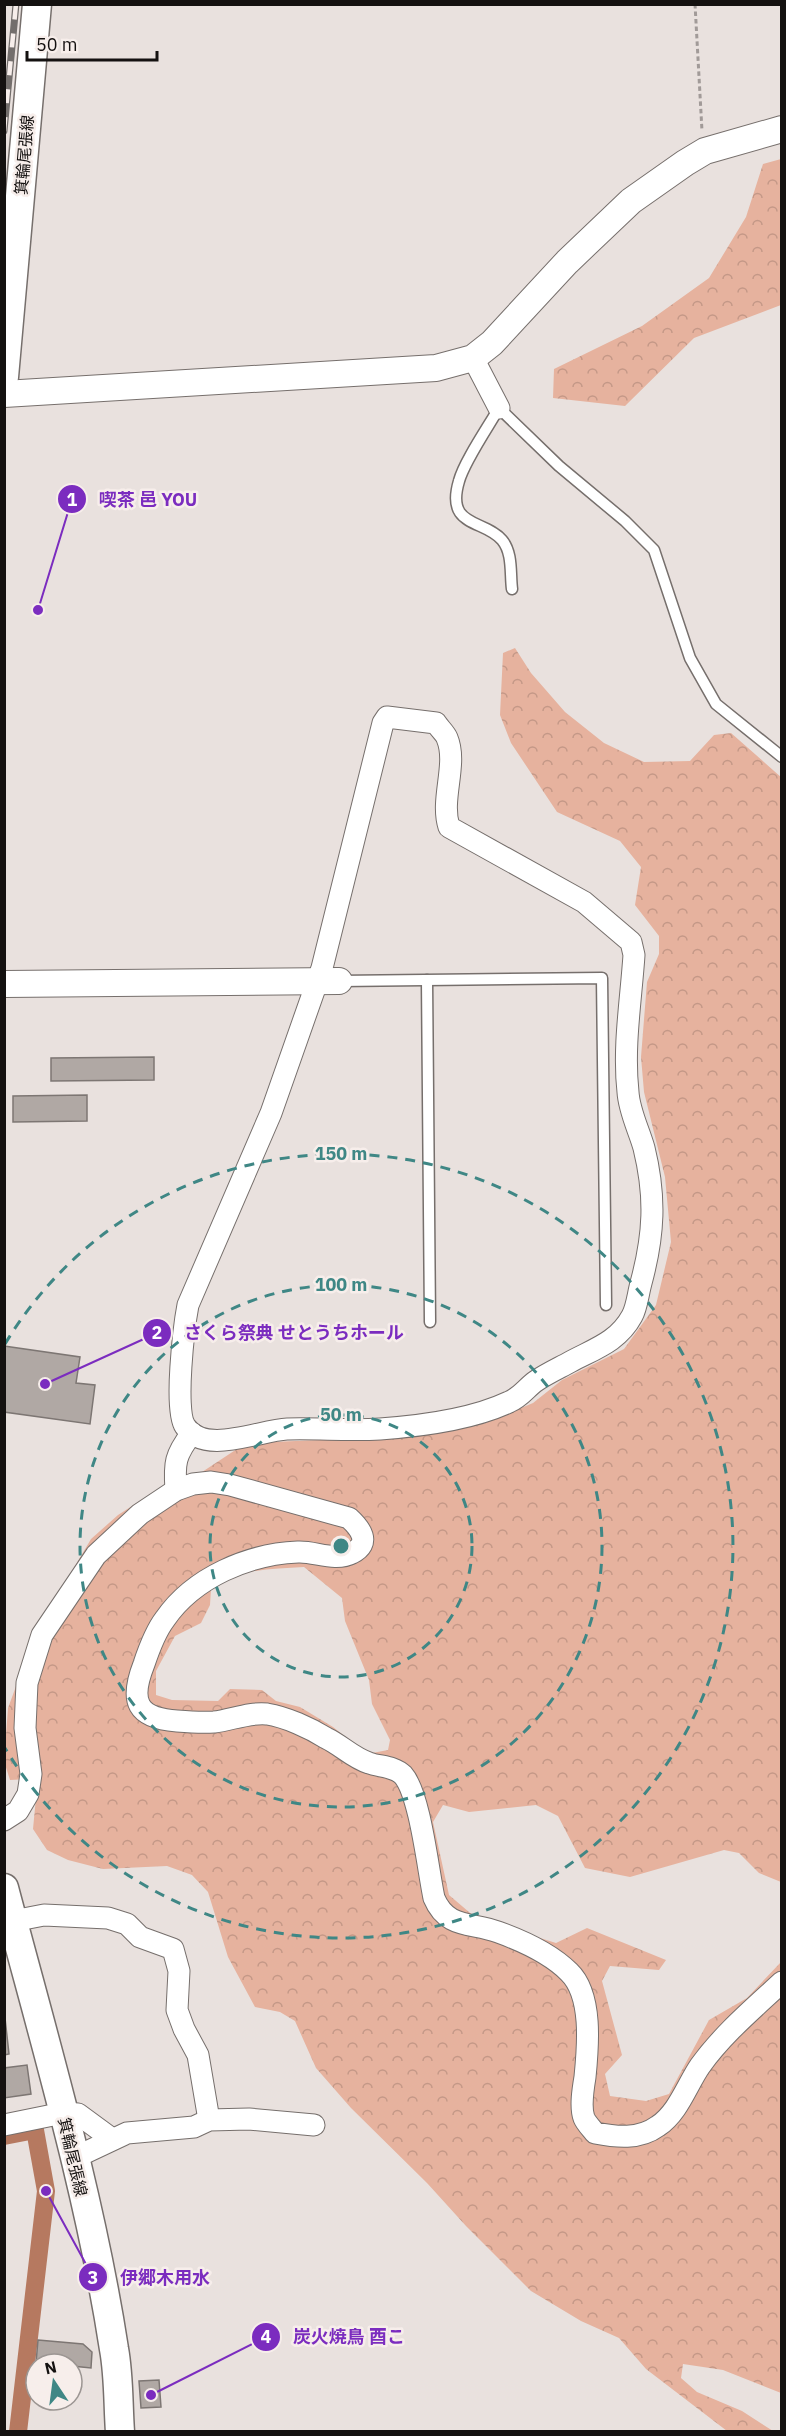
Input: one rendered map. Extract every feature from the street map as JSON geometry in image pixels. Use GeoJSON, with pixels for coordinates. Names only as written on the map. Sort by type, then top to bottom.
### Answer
{"type":"FeatureCollection","features":[{"type":"Feature","properties":{"kind":"main road","name":"箕輪尾張線"},"geometry":{"type":"LineString","coordinates":[[4,376],[37,4]]}},
{"type":"Feature","properties":{"kind":"main road","name":"箕輪尾張線"},"geometry":{"type":"LineString","coordinates":[[4,1887],[63,2113],[98,2261],[115,2352],[120,2432]]}},
{"type":"Feature","properties":{"kind":"street"},"geometry":{"type":"LineString","coordinates":[[4,394],[436,368],[473,358],[492,343],[567,262],[632,201],[705,151],[782,129]]}},
{"type":"Feature","properties":{"kind":"street"},"geometry":{"type":"LineString","coordinates":[[473,358],[499,408]]}},
{"type":"Feature","properties":{"kind":"street"},"geometry":{"type":"LineString","coordinates":[[387,717],[436,723],[447,738],[450,754],[445,815],[449,827],[584,902],[631,942],[634,955],[626,1071],[628,1096],[644,1148],[653,1192],[654,1214],[648,1256],[633,1315],[619,1334],[604,1346],[535,1381],[513,1400],[466,1416],[379,1430],[285,1429],[233,1440],[207,1440],[192,1433],[184,1425],[180,1407],[184,1327],[188,1305],[328,982],[321,968],[382,723],[387,717]]}},
{"type":"Feature","properties":{"kind":"street"},"geometry":{"type":"LineString","coordinates":[[4,984],[328,982]]}},
{"type":"Feature","properties":{"kind":"street"},"geometry":{"type":"LineString","coordinates":[[176,1490],[175,1473],[178,1451],[192,1433]]}},
{"type":"Feature","properties":{"kind":"street"},"geometry":{"type":"LineString","coordinates":[[4,1820],[18,1811],[28,1794],[31,1774],[25,1728],[27,1683],[42,1635],[96,1555],[140,1515],[176,1490],[193,1484],[211,1482],[230,1485],[349,1518],[361,1530],[363,1539],[360,1547],[351,1554],[333,1556],[300,1552],[265,1556],[231,1567],[207,1580],[178,1603],[164,1619],[153,1639],[142,1667],[138,1691],[139,1707],[147,1715],[160,1720],[189,1722],[212,1722],[247,1715],[267,1714],[326,1737],[368,1763],[388,1767],[401,1773],[409,1784],[415,1805],[434,1898],[439,1910],[455,1922],[495,1931],[535,1946],[569,1972],[576,1981],[582,1993],[587,2022],[588,2051],[583,2094],[584,2118],[595,2133],[617,2138],[639,2135],[658,2127],[671,2113],[700,2066],[726,2034],[782,1982]]}},
{"type":"Feature","properties":{"kind":"street"},"geometry":{"type":"LineString","coordinates":[[13,1921],[44,1915],[108,1918],[127,1924],[140,1937],[173,1949],[179,1971],[177,2010],[198,2055],[209,2120]]}},
{"type":"Feature","properties":{"kind":"street"},"geometry":{"type":"LineString","coordinates":[[4,2125],[63,2113],[78,2114],[112,2139]]}},
{"type":"Feature","properties":{"kind":"street"},"geometry":{"type":"LineString","coordinates":[[74,2158],[127,2133],[194,2127],[209,2120],[249,2119],[314,2125]]}},
{"type":"Feature","properties":{"kind":"lane"},"geometry":{"type":"LineString","coordinates":[[512,589],[509,556],[503,541],[493,533],[466,520],[456,504],[459,481],[499,408],[654,550],[690,658],[716,704],[782,757]]}},
{"type":"Feature","properties":{"kind":"lane"},"geometry":{"type":"LineString","coordinates":[[328,982],[602,978],[606,1305]]}},
{"type":"Feature","properties":{"kind":"lane"},"geometry":{"type":"LineString","coordinates":[[427,980],[430,1322]]}},
{"type":"Feature","properties":{"kind":"path"},"geometry":{"type":"LineString","coordinates":[[695,4],[705,151]]}},
{"type":"Feature","properties":{"kind":"green space"},"geometry":{"type":"Polygon","coordinates":[[[781,159],[781,305],[694,338],[625,406],[553,398],[554,369],[642,326],[709,278],[746,217],[763,164],[781,159]]]}},
{"type":"Feature","properties":{"kind":"green space"},"geometry":{"type":"Polygon","coordinates":[[[515,648],[531,673],[565,712],[604,743],[644,762],[690,761],[714,735],[731,733],[782,778],[781,1882],[759,1873],[739,1853],[724,1850],[630,1877],[585,1868],[558,1816],[536,1805],[469,1812],[443,1805],[433,1822],[449,1895],[476,1918],[556,1943],[587,1928],[666,1960],[659,1970],[610,1966],[602,1981],[622,2055],[605,2074],[610,2096],[646,2101],[669,2094],[709,2020],[747,1998],[781,1962],[781,2393],[723,2370],[683,2364],[681,2378],[697,2392],[742,2411],[773,2431],[727,2431],[646,2369],[619,2338],[581,2321],[531,2291],[351,2108],[316,2068],[295,2021],[280,2012],[255,2007],[228,1957],[208,1892],[192,1875],[167,1866],[103,1869],[68,1860],[47,1850],[33,1829],[37,1787],[30,1779],[10,1780],[4,1761],[8,1708],[36,1632],[91,1539],[118,1515],[157,1490],[196,1476],[246,1443],[415,1436],[485,1423],[533,1403],[562,1380],[624,1349],[656,1305],[671,1242],[665,1177],[644,1092],[641,1057],[647,982],[659,954],[659,936],[635,905],[641,867],[620,841],[557,812],[511,743],[500,715],[503,653],[515,648]],[[304,1567],[244,1573],[222,1582],[211,1589],[210,1605],[201,1623],[175,1636],[156,1671],[156,1695],[172,1700],[218,1701],[230,1689],[262,1690],[276,1701],[300,1707],[333,1727],[367,1754],[388,1750],[390,1740],[372,1704],[369,1680],[345,1621],[342,1598],[304,1567]]]}},
{"type":"Feature","properties":{"kind":"building"},"geometry":{"type":"Polygon","coordinates":[[[154,1057],[154,1080],[51,1081],[51,1058],[154,1057]]]}},
{"type":"Feature","properties":{"kind":"building"},"geometry":{"type":"Polygon","coordinates":[[[87,1095],[87,1121],[13,1122],[13,1096],[87,1095]]]}},
{"type":"Feature","properties":{"kind":"building"},"geometry":{"type":"Polygon","coordinates":[[[4,1346],[80,1357],[76,1383],[95,1385],[90,1424],[4,1412],[4,1346]]]}},
{"type":"Feature","properties":{"kind":"building"},"geometry":{"type":"Polygon","coordinates":[[[4,2009],[9,2054],[4,2055],[4,2009]]]}},
{"type":"Feature","properties":{"kind":"building"},"geometry":{"type":"Polygon","coordinates":[[[27,2065],[31,2094],[4,2098],[4,2068],[27,2065]]]}},
{"type":"Feature","properties":{"kind":"building"},"geometry":{"type":"Polygon","coordinates":[[[38,2340],[83,2344],[92,2352],[91,2368],[84,2367],[84,2352],[37,2352],[38,2340]]]}},
{"type":"Feature","properties":{"kind":"building"},"geometry":{"type":"Polygon","coordinates":[[[159,2380],[161,2407],[141,2408],[139,2381],[159,2380]]]}},
{"type":"Feature","properties":{"kind":"waterway"},"geometry":{"type":"LineString","coordinates":[[4,2136],[35,2130],[46,2191],[18,2432]]}},
{"type":"Feature","properties":{"kind":"railway"},"geometry":{"type":"LineString","coordinates":[[4,131],[16,4]]}},
{"type":"Feature","properties":{"kind":"place","name":"喫茶 邑 YOU"},"geometry":{"type":"Point","coordinates":[38,610]}},
{"type":"Feature","properties":{"kind":"place","name":"さくら祭典 せとうちホール"},"geometry":{"type":"Point","coordinates":[45,1384]}},
{"type":"Feature","properties":{"kind":"place","name":"伊郷木用水"},"geometry":{"type":"Point","coordinates":[46,2191]}},
{"type":"Feature","properties":{"kind":"place","name":"炭火焼鳥 酉こ"},"geometry":{"type":"Point","coordinates":[151,2395]}}]}
